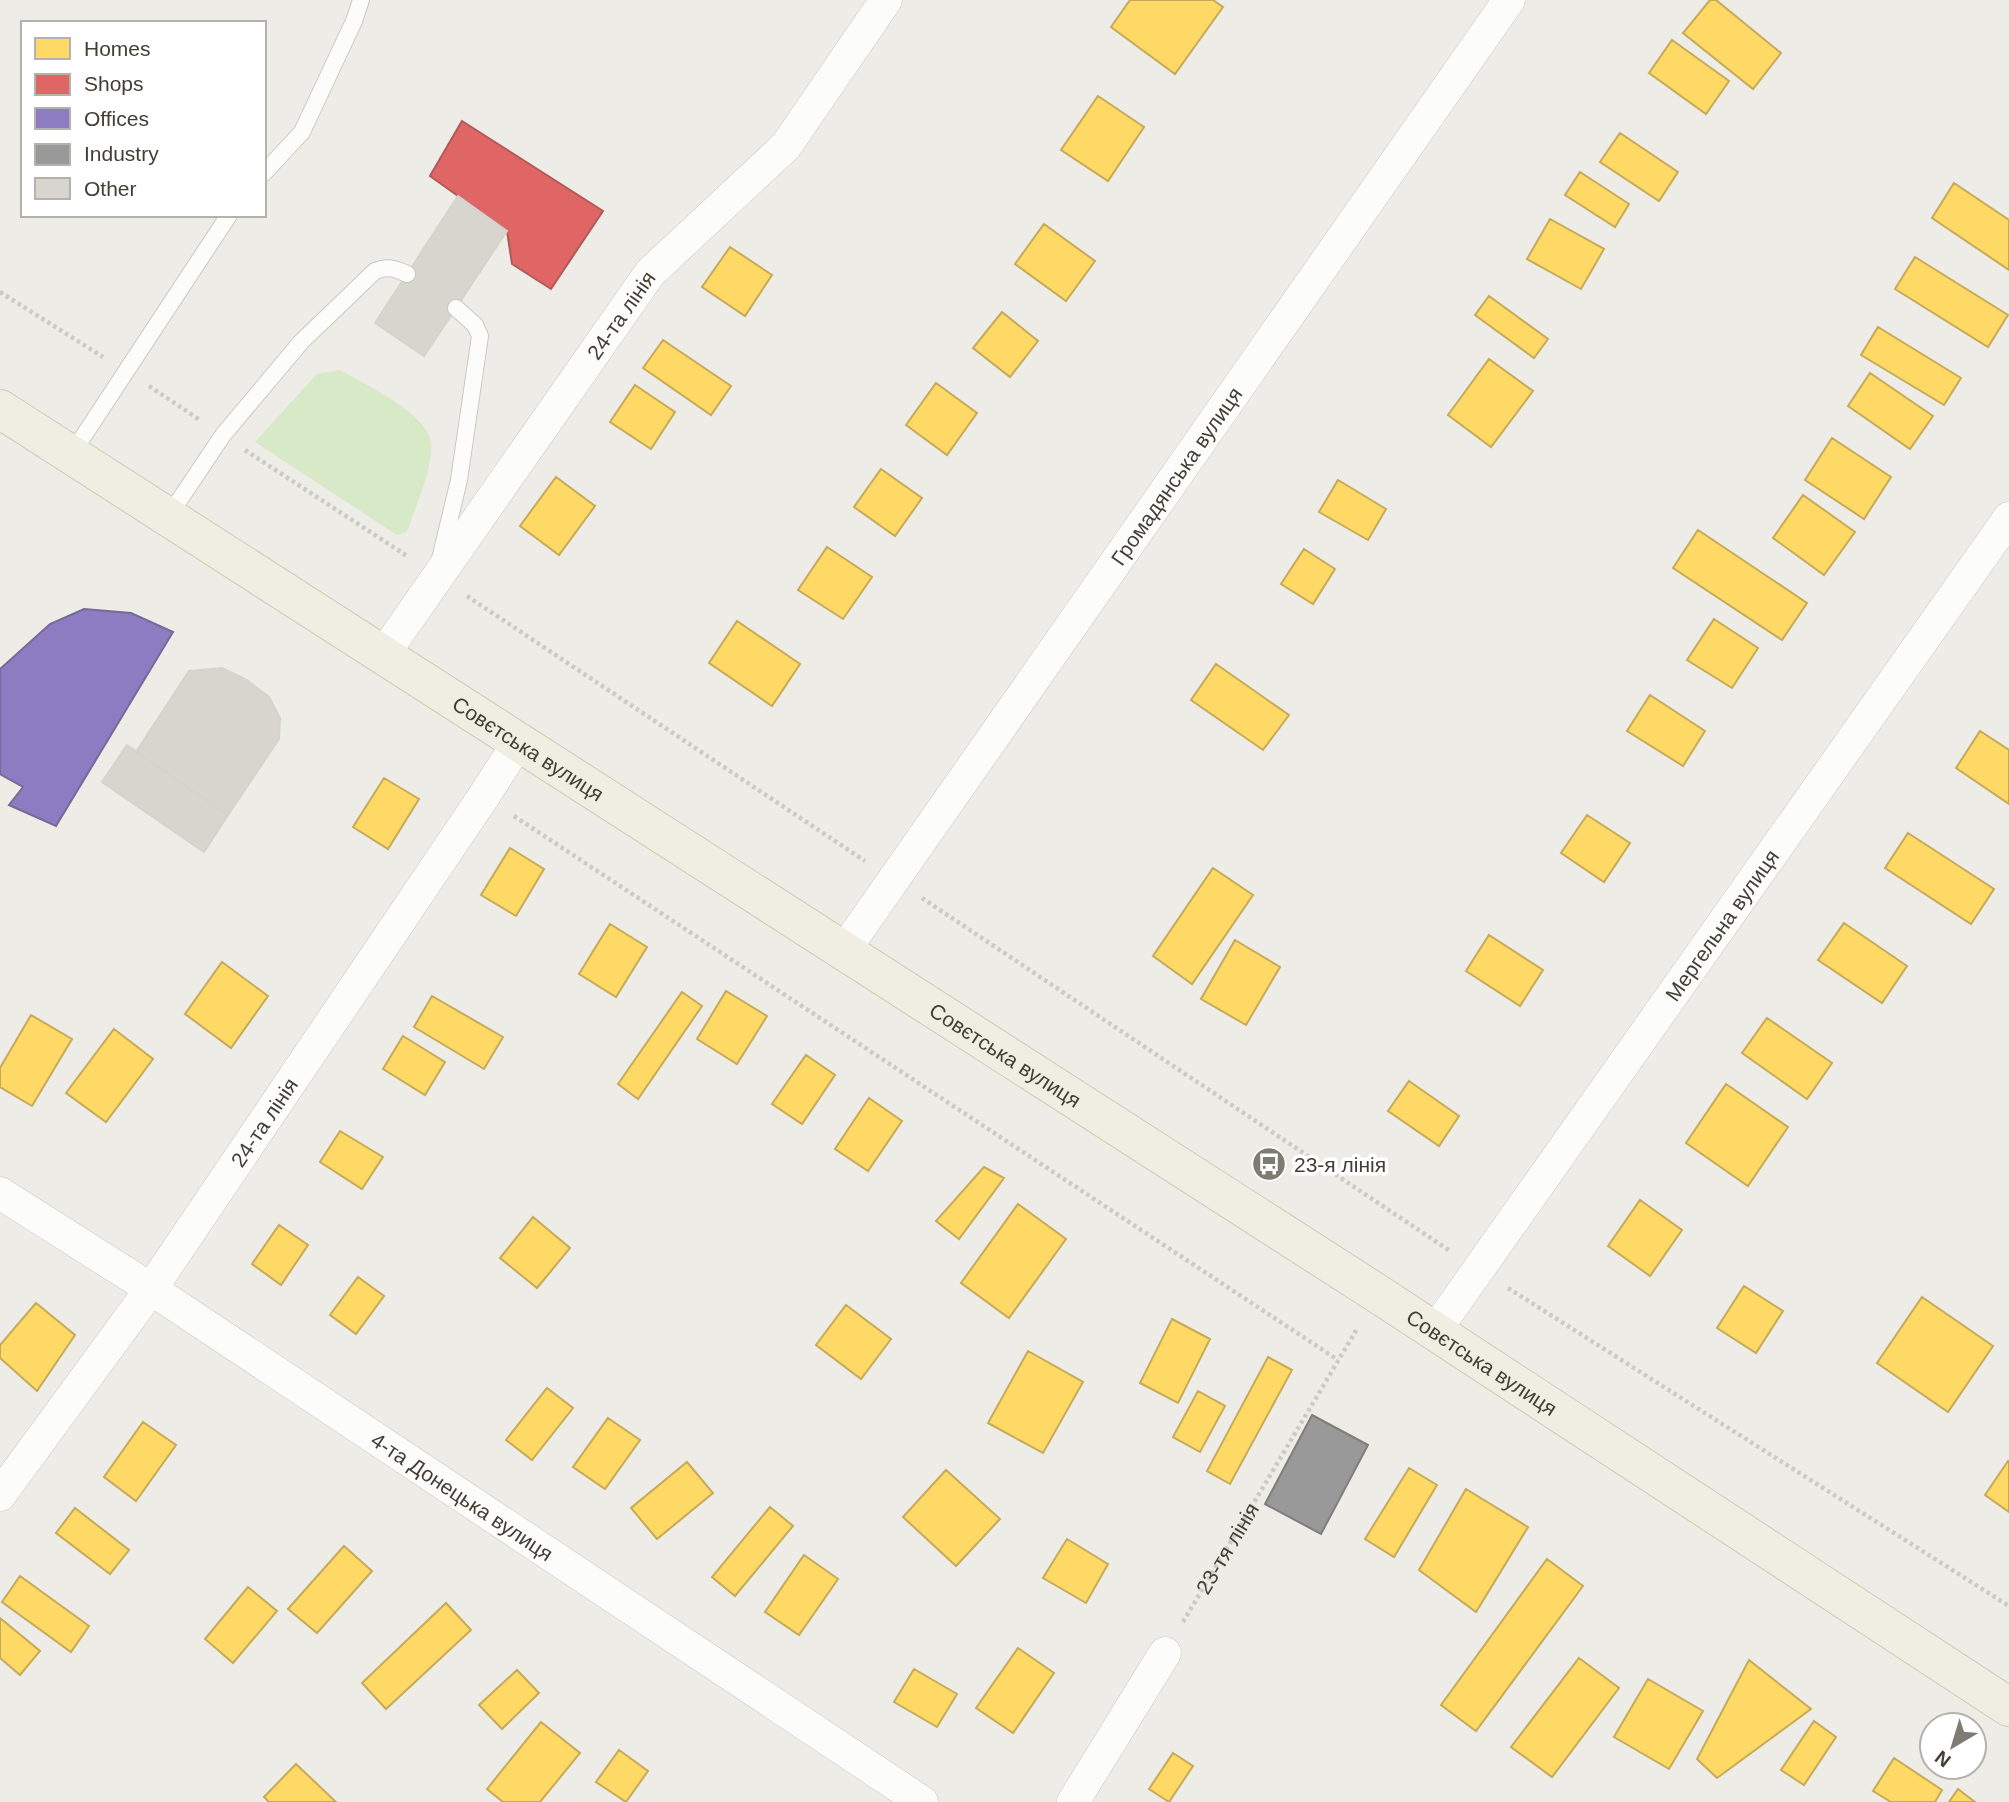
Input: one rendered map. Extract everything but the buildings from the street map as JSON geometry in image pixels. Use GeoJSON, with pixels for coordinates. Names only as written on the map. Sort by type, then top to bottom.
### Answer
{"type":"FeatureCollection","features":[{"type":"Feature","properties":{"kind":"main road","name":"Совєтська вулиця"},"geometry":{"type":"LineString","coordinates":[[0,409],[1378,1294],[2009,1707]]}},
{"type":"Feature","properties":{"kind":"street","name":"24-та лінія"},"geometry":{"type":"LineString","coordinates":[[383,655],[650,273],[786,146],[886,0]]}},
{"type":"Feature","properties":{"kind":"street","name":"Громадянська вулиця"},"geometry":{"type":"LineString","coordinates":[[843,952],[1509,0]]}},
{"type":"Feature","properties":{"kind":"street","name":"Мергельна вулиця"},"geometry":{"type":"LineString","coordinates":[[1435,1331],[2009,518]]}},
{"type":"Feature","properties":{"kind":"street","name":"24-та лінія"},"geometry":{"type":"LineString","coordinates":[[0,1495],[151,1289],[518,743]]}},
{"type":"Feature","properties":{"kind":"street","name":"4-та Донецька вулиця"},"geometry":{"type":"LineString","coordinates":[[0,1193],[151,1289],[922,1802]]}},
{"type":"Feature","properties":{"kind":"street"},"geometry":{"type":"LineString","coordinates":[[1073,1802],[1165,1653]]}},
{"type":"Feature","properties":{"kind":"lane"},"geometry":{"type":"LineString","coordinates":[[266,171],[302,132],[354,21],[361,0]]}},
{"type":"Feature","properties":{"kind":"lane"},"geometry":{"type":"LineString","coordinates":[[71,455],[228,217]]}},
{"type":"Feature","properties":{"kind":"lane"},"geometry":{"type":"LineString","coordinates":[[168,517],[223,435],[301,342],[375,271],[384,267],[407,274]]}},
{"type":"Feature","properties":{"kind":"lane"},"geometry":{"type":"LineString","coordinates":[[437,575],[459,480],[480,336],[475,326],[456,308]]}},
{"type":"Feature","properties":{"kind":"path"},"geometry":{"type":"LineString","coordinates":[[0,292],[125,370],[437,575],[1478,1269],[2009,1606]]}},
{"type":"Feature","properties":{"kind":"path"},"geometry":{"type":"LineString","coordinates":[[484,796],[1339,1360]]}},
{"type":"Feature","properties":{"kind":"path","name":"23-тя лінія"},"geometry":{"type":"LineString","coordinates":[[1165,1653],[1378,1294]]}},
{"type":"Feature","properties":{"kind":"green space"},"geometry":{"type":"Polygon","coordinates":[[[339,370],[393,400],[419,421],[427,432],[431,443],[429,464],[407,532],[397,535],[255,442],[317,374],[339,370]]]}},
{"type":"Feature","properties":{"kind":"place","name":"23-я лінія"},"geometry":{"type":"Point","coordinates":[1269,1164]}}]}
